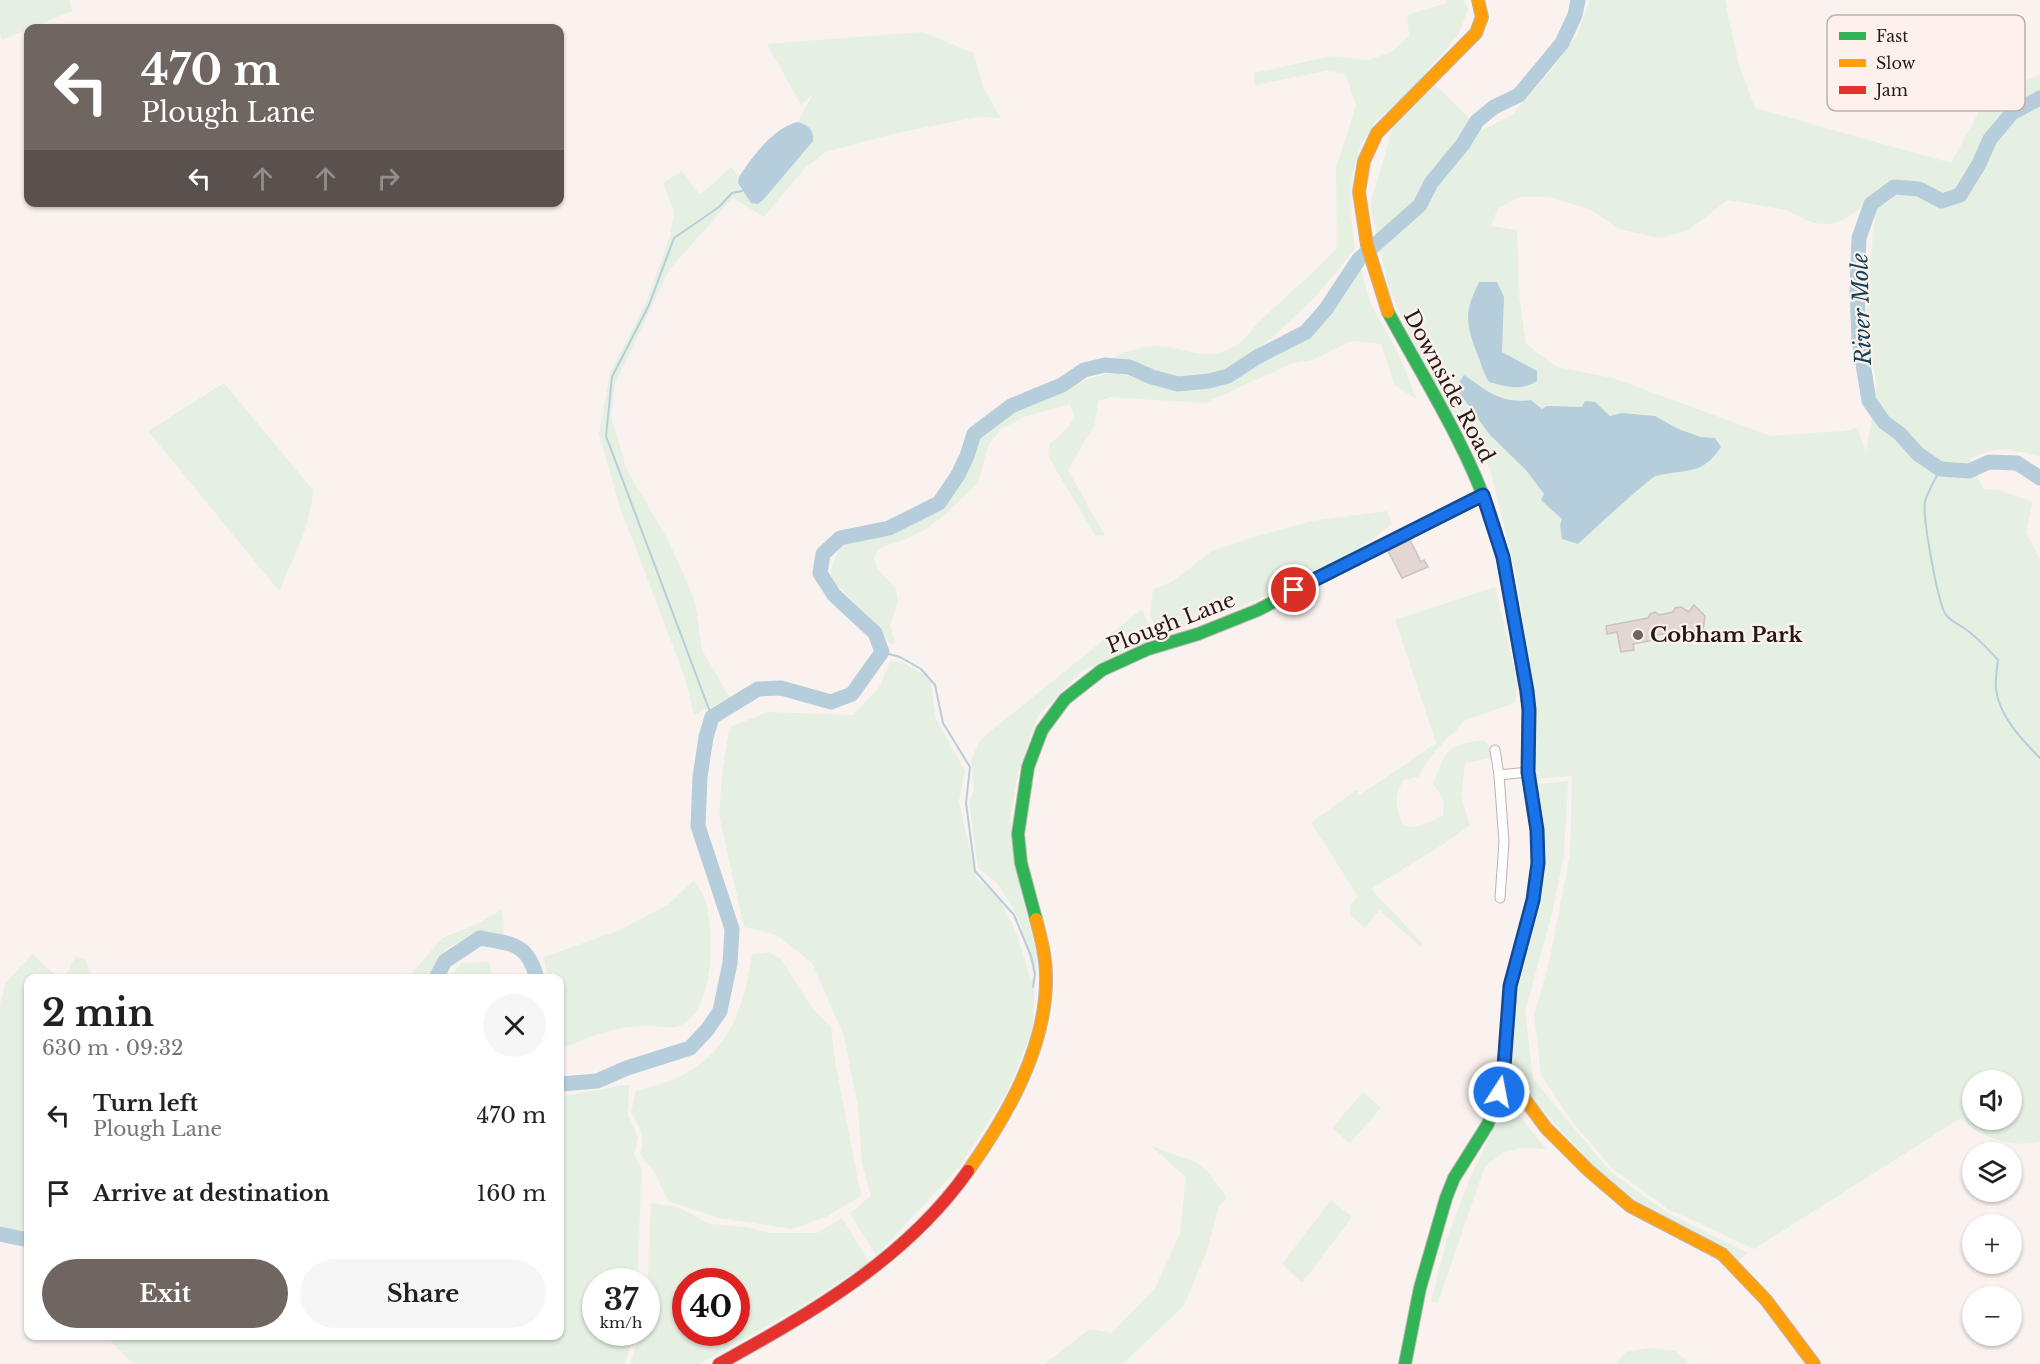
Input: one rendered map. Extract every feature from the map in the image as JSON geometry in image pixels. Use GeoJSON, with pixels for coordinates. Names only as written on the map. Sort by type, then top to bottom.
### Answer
{"type":"FeatureCollection","features":[{"type":"Feature","properties":{"kind":"street","name":"Downside Road"},"geometry":{"type":"LineString","coordinates":[[1405,1364],[1420,1288],[1449,1189],[1488,1124],[1503,1075],[1510,986],[1533,900],[1538,863],[1537,830],[1528,772],[1527,691],[1503,557],[1483,495],[1468,462],[1391,318],[1382,296],[1367,245],[1359,192],[1361,169],[1373,140],[1388,121],[1476,33],[1482,17],[1478,0]]}},
{"type":"Feature","properties":{"kind":"street","name":"Plough Lane"},"geometry":{"type":"LineString","coordinates":[[719,1364],[812,1312],[861,1278],[909,1237],[952,1194],[990,1140],[1021,1080],[1039,1034],[1046,979],[1043,945],[1021,863],[1018,834],[1028,768],[1042,730],[1065,699],[1102,670],[1148,649],[1198,634],[1258,610],[1369,551],[1483,495]]}},
{"type":"Feature","properties":{"kind":"street"},"geometry":{"type":"LineString","coordinates":[[1496,750],[1504,842],[1500,898]]}},
{"type":"Feature","properties":{"kind":"street"},"geometry":{"type":"LineString","coordinates":[[1499,775],[1528,772]]}},
{"type":"Feature","properties":{"kind":"street"},"geometry":{"type":"LineString","coordinates":[[1503,1075],[1513,1084],[1546,1128],[1588,1170],[1630,1206],[1722,1254],[1766,1300],[1814,1364]]}},
{"type":"Feature","properties":{"kind":"shaded area"},"geometry":{"type":"Polygon","coordinates":[[[0,0],[70,0],[72,11],[41,24],[24,24],[24,31],[2,40],[0,0]]]}},
{"type":"Feature","properties":{"kind":"shaded area"},"geometry":{"type":"Polygon","coordinates":[[[1447,0],[1464,0],[1468,10],[1458,35],[1410,91],[1377,120],[1361,145],[1351,177],[1351,214],[1355,249],[1316,296],[1274,336],[1224,373],[1197,379],[1176,379],[1114,357],[1153,346],[1204,354],[1228,350],[1240,342],[1337,249],[1336,168],[1356,105],[1345,73],[1326,71],[1255,85],[1254,73],[1332,56],[1368,60],[1392,52],[1409,36],[1407,15],[1446,3],[1447,0]]]}},
{"type":"Feature","properties":{"kind":"shaded area"},"geometry":{"type":"Polygon","coordinates":[[[1590,0],[1725,0],[1738,61],[1755,108],[1951,163],[1979,112],[2025,111],[2025,80],[2040,75],[2040,457],[2021,452],[1997,450],[1970,459],[1983,489],[1999,490],[2033,502],[2026,532],[2040,559],[2040,1142],[2007,1142],[1988,1137],[1976,1130],[2022,1130],[2022,1070],[1962,1070],[1962,1119],[1754,1249],[1668,1209],[1613,1169],[1574,1124],[1541,1075],[1534,1014],[1548,967],[1570,855],[1572,776],[1536,779],[1529,662],[1515,569],[1490,469],[1432,383],[1389,289],[1370,205],[1393,126],[1435,85],[1482,130],[1512,115],[1551,70],[1577,35],[1590,0]],[[1520,197],[1498,208],[1491,226],[1517,230],[1519,295],[1526,344],[1557,367],[1613,378],[1771,436],[1845,431],[1857,428],[1866,452],[1877,386],[1868,342],[1867,293],[1876,209],[1866,204],[1844,220],[1830,224],[1814,223],[1785,210],[1728,200],[1687,231],[1659,238],[1620,229],[1589,209],[1548,197],[1520,197]]]}},
{"type":"Feature","properties":{"kind":"shaded area"},"geometry":{"type":"Polygon","coordinates":[[[921,32],[974,53],[983,87],[1001,118],[977,117],[892,134],[826,152],[805,168],[764,217],[733,198],[669,270],[615,384],[611,415],[626,468],[668,540],[684,575],[695,602],[702,650],[730,698],[694,715],[685,678],[620,507],[599,434],[610,373],[647,301],[670,236],[674,211],[663,183],[682,171],[700,195],[731,167],[739,177],[738,183],[742,191],[764,199],[791,166],[810,127],[798,122],[813,94],[801,105],[767,44],[921,32]]]}},
{"type":"Feature","properties":{"kind":"shaded area"},"geometry":{"type":"Polygon","coordinates":[[[1360,265],[1371,305],[1399,354],[1417,400],[1394,384],[1381,344],[1351,341],[1313,360],[1293,363],[1205,403],[1111,397],[1098,401],[1095,424],[1068,470],[1105,536],[1095,535],[1049,458],[1049,444],[1066,430],[1075,417],[1070,404],[1024,417],[1001,429],[988,446],[978,483],[945,515],[926,529],[904,540],[882,547],[876,552],[874,560],[877,568],[896,589],[898,602],[890,626],[895,642],[892,645],[830,578],[833,563],[841,545],[936,512],[960,481],[977,439],[995,424],[1025,407],[1090,378],[1114,372],[1164,387],[1197,387],[1230,381],[1256,363],[1312,334],[1341,300],[1360,265]]]}},
{"type":"Feature","properties":{"kind":"shaded area"},"geometry":{"type":"Polygon","coordinates":[[[224,383],[313,490],[305,529],[279,591],[148,431],[224,383]]]}},
{"type":"Feature","properties":{"kind":"shaded area"},"geometry":{"type":"Polygon","coordinates":[[[1387,511],[1392,524],[1370,541],[1347,556],[1280,590],[1206,620],[1159,633],[1150,616],[1153,589],[1170,583],[1212,551],[1312,521],[1387,511]]]}},
{"type":"Feature","properties":{"kind":"shaded area"},"geometry":{"type":"Polygon","coordinates":[[[1495,587],[1518,683],[1515,703],[1463,721],[1433,754],[1418,777],[1404,780],[1397,796],[1402,824],[1413,827],[1443,816],[1444,800],[1433,784],[1445,756],[1450,750],[1462,744],[1484,740],[1492,750],[1492,758],[1465,763],[1461,795],[1470,825],[1371,889],[1423,944],[1421,947],[1379,910],[1365,928],[1351,915],[1350,906],[1358,896],[1311,823],[1356,790],[1360,795],[1436,743],[1395,620],[1495,587]]]}},
{"type":"Feature","properties":{"kind":"shaded area"},"geometry":{"type":"Polygon","coordinates":[[[1142,609],[1155,639],[1082,671],[1038,716],[1018,772],[1010,820],[1022,897],[1037,954],[1032,1032],[1006,1094],[960,1166],[876,1256],[850,1213],[871,1196],[862,1164],[858,1108],[844,1036],[812,963],[777,935],[744,927],[719,815],[723,766],[730,727],[768,712],[853,715],[878,689],[891,660],[907,664],[930,678],[936,719],[965,771],[959,801],[976,878],[998,895],[1018,937],[1031,980],[1034,976],[1020,923],[997,883],[978,868],[969,801],[974,791],[971,759],[981,739],[1142,609]]]}},
{"type":"Feature","properties":{"kind":"shaded area"},"geometry":{"type":"Polygon","coordinates":[[[1568,781],[1564,855],[1553,910],[1525,1012],[1533,1079],[1611,1172],[1666,1212],[1748,1253],[1737,1262],[1633,1204],[1601,1175],[1511,1074],[1517,977],[1532,935],[1542,882],[1543,818],[1537,784],[1568,781]]]}},
{"type":"Feature","properties":{"kind":"shaded area"},"geometry":{"type":"Polygon","coordinates":[[[694,880],[704,897],[708,913],[711,950],[706,988],[700,1005],[691,1018],[675,1027],[643,1026],[610,1031],[564,1048],[564,974],[546,974],[544,957],[620,930],[669,904],[694,880]]]}},
{"type":"Feature","properties":{"kind":"shaded area"},"geometry":{"type":"Polygon","coordinates":[[[502,910],[504,936],[481,932],[447,948],[430,974],[411,974],[442,938],[473,926],[502,910]]]}},
{"type":"Feature","properties":{"kind":"shaded area"},"geometry":{"type":"Polygon","coordinates":[[[769,952],[781,959],[812,1008],[831,1027],[836,1066],[861,1196],[828,1216],[792,1229],[719,1218],[668,1201],[655,1173],[640,1154],[641,1132],[631,1112],[636,1091],[668,1082],[691,1070],[720,1045],[738,1012],[752,954],[769,952]]]}},
{"type":"Feature","properties":{"kind":"shaded area"},"geometry":{"type":"Polygon","coordinates":[[[32,954],[54,974],[24,974],[24,1233],[0,1225],[0,1004],[6,983],[32,954]]]}},
{"type":"Feature","properties":{"kind":"shaded area"},"geometry":{"type":"Polygon","coordinates":[[[76,956],[85,960],[91,974],[66,974],[76,956]]]}},
{"type":"Feature","properties":{"kind":"shaded area"},"geometry":{"type":"Polygon","coordinates":[[[489,962],[492,974],[452,974],[462,963],[489,962]]]}},
{"type":"Feature","properties":{"kind":"shaded area"},"geometry":{"type":"Polygon","coordinates":[[[629,1085],[628,1115],[638,1137],[634,1155],[642,1169],[638,1268],[582,1268],[582,1346],[630,1346],[625,1364],[134,1364],[109,1340],[564,1340],[564,1096],[629,1085]]]}},
{"type":"Feature","properties":{"kind":"shaded area"},"geometry":{"type":"Polygon","coordinates":[[[1363,1092],[1381,1108],[1350,1143],[1332,1128],[1363,1092]]]}},
{"type":"Feature","properties":{"kind":"shaded area"},"geometry":{"type":"Polygon","coordinates":[[[1508,1101],[1546,1149],[1521,1148],[1503,1153],[1485,1166],[1438,1303],[1431,1301],[1447,1238],[1474,1168],[1508,1101]]]}},
{"type":"Feature","properties":{"kind":"shaded area"},"geometry":{"type":"Polygon","coordinates":[[[1151,1146],[1195,1162],[1207,1171],[1227,1198],[1219,1206],[1206,1253],[1184,1305],[1123,1364],[1044,1364],[1090,1329],[1112,1333],[1155,1288],[1180,1234],[1186,1177],[1151,1146]]]}},
{"type":"Feature","properties":{"kind":"shaded area"},"geometry":{"type":"Polygon","coordinates":[[[1331,1200],[1352,1217],[1302,1283],[1282,1264],[1331,1200]]]}},
{"type":"Feature","properties":{"kind":"shaded area"},"geometry":{"type":"Polygon","coordinates":[[[651,1203],[678,1207],[709,1224],[746,1227],[770,1233],[817,1233],[842,1218],[869,1262],[801,1307],[750,1336],[750,1268],[672,1268],[672,1346],[731,1346],[699,1364],[630,1364],[636,1346],[660,1346],[660,1268],[648,1268],[651,1203]]]}},
{"type":"Feature","properties":{"kind":"shaded area"},"geometry":{"type":"Polygon","coordinates":[[[1650,1348],[1675,1351],[1686,1360],[1686,1364],[1615,1364],[1626,1352],[1650,1348]]]}},
{"type":"Feature","properties":{"kind":"water"},"geometry":{"type":"Polygon","coordinates":[[[798,122],[810,128],[813,141],[764,199],[758,204],[751,203],[738,183],[739,177],[772,136],[798,122]]]}},
{"type":"Feature","properties":{"kind":"water"},"geometry":{"type":"Polygon","coordinates":[[[1479,282],[1497,282],[1504,297],[1502,352],[1537,371],[1537,381],[1520,387],[1508,387],[1489,382],[1468,324],[1471,301],[1479,282]]]}},
{"type":"Feature","properties":{"kind":"water"},"geometry":{"type":"Polygon","coordinates":[[[1464,375],[1495,395],[1511,400],[1531,400],[1542,409],[1547,406],[1582,407],[1585,401],[1595,402],[1610,416],[1622,413],[1655,416],[1678,429],[1701,437],[1715,438],[1721,447],[1714,457],[1700,467],[1651,479],[1578,544],[1562,539],[1560,525],[1562,519],[1541,500],[1544,494],[1526,470],[1489,434],[1456,388],[1464,375]]]}},
{"type":"Feature","properties":{"kind":"building"},"geometry":{"type":"Polygon","coordinates":[[[1410,540],[1421,562],[1424,560],[1428,567],[1402,578],[1388,551],[1410,540]]]}},
{"type":"Feature","properties":{"kind":"building","name":"Cobham Park"},"geometry":{"type":"Polygon","coordinates":[[[1694,605],[1705,616],[1703,630],[1700,632],[1691,630],[1689,633],[1680,635],[1679,630],[1653,636],[1654,640],[1633,644],[1634,650],[1621,652],[1617,632],[1607,634],[1606,626],[1648,618],[1655,612],[1659,615],[1673,612],[1675,608],[1681,607],[1689,612],[1694,605]]]}},
{"type":"Feature","properties":{"kind":"waterway","name":"River Mole"},"geometry":{"type":"LineString","coordinates":[[564,1084],[597,1081],[627,1068],[690,1048],[707,1030],[720,1011],[730,963],[732,929],[698,826],[700,777],[706,737],[712,717],[758,689],[781,688],[831,702],[852,694],[882,652],[875,633],[834,595],[820,573],[823,554],[840,538],[889,528],[939,503],[958,475],[974,434],[1011,406],[1062,385],[1084,370],[1105,365],[1129,367],[1152,377],[1178,384],[1209,381],[1228,376],[1257,357],[1306,332],[1326,309],[1359,259],[1420,205],[1431,183],[1463,144],[1477,121],[1494,107],[1519,95],[1562,43],[1575,15],[1578,0]]}},
{"type":"Feature","properties":{"kind":"waterway","name":"River Mole"},"geometry":{"type":"LineString","coordinates":[[2025,106],[2040,98]]}},
{"type":"Feature","properties":{"kind":"waterway","name":"River Mole"},"geometry":{"type":"LineString","coordinates":[[2016,111],[1990,139],[1979,164],[1960,195],[1942,201],[1919,189],[1894,187],[1871,204],[1859,238],[1857,289],[1859,339],[1869,401],[1884,422],[1900,434],[1918,454],[1940,469],[1969,471],[1989,462],[2017,463],[2040,478]]}},
{"type":"Feature","properties":{"kind":"waterway"},"geometry":{"type":"LineString","coordinates":[[712,717],[606,436],[612,377],[649,305],[674,238],[719,207],[732,193],[742,191]]}},
{"type":"Feature","properties":{"kind":"waterway"},"geometry":{"type":"LineString","coordinates":[[1940,469],[1926,499],[1925,510],[1931,560],[1943,608],[1952,621],[1973,635],[1998,660],[1996,689],[2002,709],[2019,735],[2040,758]]}},
{"type":"Feature","properties":{"kind":"waterway"},"geometry":{"type":"LineString","coordinates":[[882,652],[900,657],[921,669],[935,685],[943,723],[970,767],[966,803],[975,871],[1014,915],[1031,956],[1035,974],[1033,987]]}},
{"type":"Feature","properties":{"kind":"waterway","name":"River Mole"},"geometry":{"type":"LineString","coordinates":[[438,974],[445,961],[480,938],[517,947],[529,958],[536,974]]}},
{"type":"Feature","properties":{"kind":"waterway","name":"River Mole"},"geometry":{"type":"LineString","coordinates":[[0,1234],[24,1239]]}},
{"type":"Feature","properties":{"kind":"traffic: fast"},"geometry":{"type":"LineString","coordinates":[[1388,312],[1445,414],[1482,493],[1501,550],[1518,641]]}},
{"type":"Feature","properties":{"kind":"traffic: fast"},"geometry":{"type":"LineString","coordinates":[[1036,919],[1021,863],[1018,834],[1028,767],[1042,730],[1065,699],[1102,670],[1148,649],[1198,634],[1258,610],[1323,576]]}},
{"type":"Feature","properties":{"kind":"traffic: fast"},"geometry":{"type":"LineString","coordinates":[[1405,1364],[1420,1288],[1446,1198],[1454,1178],[1488,1124],[1503,1075],[1511,984]]}},
{"type":"Feature","properties":{"kind":"traffic: slow"},"geometry":{"type":"LineString","coordinates":[[1388,312],[1367,245],[1359,192],[1364,161],[1377,133],[1476,33],[1482,17],[1478,0]]}},
{"type":"Feature","properties":{"kind":"traffic: slow"},"geometry":{"type":"LineString","coordinates":[[1511,984],[1533,901],[1538,863],[1537,830],[1528,772],[1529,710],[1518,641]]}},
{"type":"Feature","properties":{"kind":"traffic: slow"},"geometry":{"type":"LineString","coordinates":[[968,1171],[1010,1104],[1022,1080],[1040,1029],[1045,1003],[1046,970],[1036,919]]}},
{"type":"Feature","properties":{"kind":"traffic: slow"},"geometry":{"type":"LineString","coordinates":[[1503,1075],[1515,1086],[1546,1128],[1588,1170],[1630,1206],[1722,1254],[1766,1300],[1814,1364]]}},
{"type":"Feature","properties":{"kind":"traffic: jam"},"geometry":{"type":"LineString","coordinates":[[1323,576],[1483,495]]}},
{"type":"Feature","properties":{"kind":"traffic: jam"},"geometry":{"type":"LineString","coordinates":[[719,1364],[822,1304],[886,1257],[916,1231],[968,1171]]}},
{"type":"Feature","properties":{"kind":"place","name":"Cobham Park"},"geometry":{"type":"Point","coordinates":[1638,635]}},
{"type":"Feature","properties":{"kind":"route"},"geometry":{"type":"LineString","coordinates":[[1294,590],[1483,495],[1503,557],[1527,691],[1528,772],[1538,846],[1533,900],[1510,986],[1504,1067],[1499,1092]]}}]}
